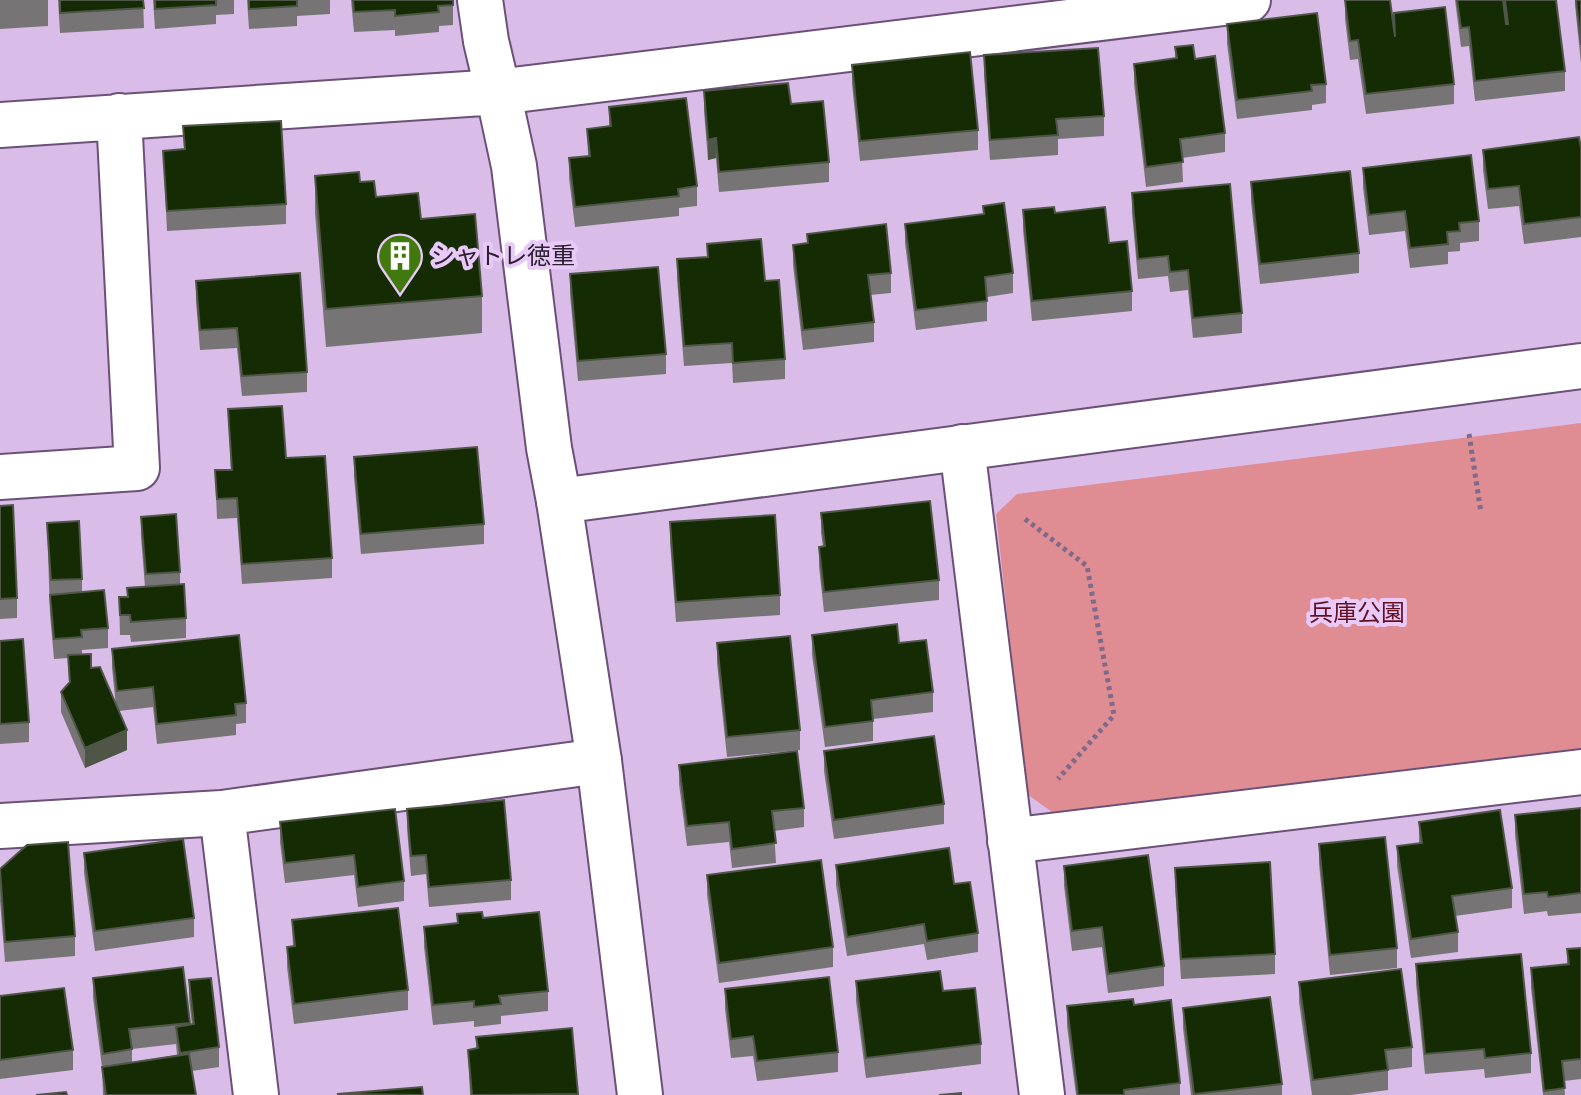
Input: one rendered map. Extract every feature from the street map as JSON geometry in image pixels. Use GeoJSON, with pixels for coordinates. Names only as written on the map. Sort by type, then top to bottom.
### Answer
{"type":"FeatureCollection","features":[{"type":"Feature","properties":{"kind":"street"},"geometry":{"type":"LineString","coordinates":[[480,0],[514,166],[549,448],[599,761],[640,1095]]}},
{"type":"Feature","properties":{"kind":"street"},"geometry":{"type":"LineString","coordinates":[[0,125],[498,92],[1248,0]]}},
{"type":"Feature","properties":{"kind":"street"},"geometry":{"type":"LineString","coordinates":[[0,477],[137,468],[119,116]]}},
{"type":"Feature","properties":{"kind":"street"},"geometry":{"type":"LineString","coordinates":[[559,501],[1581,366]]}},
{"type":"Feature","properties":{"kind":"street"},"geometry":{"type":"LineString","coordinates":[[962,447],[1042,1095]]}},
{"type":"Feature","properties":{"kind":"street"},"geometry":{"type":"LineString","coordinates":[[0,826],[222,813],[599,761]]}},
{"type":"Feature","properties":{"kind":"street"},"geometry":{"type":"LineString","coordinates":[[1010,841],[1581,772]]}},
{"type":"Feature","properties":{"kind":"street"},"geometry":{"type":"LineString","coordinates":[[222,813],[256,1095]]}},
{"type":"Feature","properties":{"kind":"path"},"geometry":{"type":"LineString","coordinates":[[1469,437],[1481,513]]}},
{"type":"Feature","properties":{"kind":"path"},"geometry":{"type":"LineString","coordinates":[[1034,526],[1087,566],[1114,715],[1057,780]]}},
{"type":"Feature","properties":{"kind":"green space","name":"兵庫公園"},"geometry":{"type":"Polygon","coordinates":[[[1581,423],[1581,748],[1052,812],[1027,794],[996,514],[1017,494],[1581,423]]]}},
{"type":"Feature","properties":{"kind":"building"},"geometry":{"type":"Polygon","coordinates":[[[60,0],[143,0],[144,8],[60,13],[60,0]]]}},
{"type":"Feature","properties":{"kind":"building"},"geometry":{"type":"Polygon","coordinates":[[[155,0],[216,0],[216,5],[155,9],[155,0]]]}},
{"type":"Feature","properties":{"kind":"building"},"geometry":{"type":"Polygon","coordinates":[[[249,0],[297,0],[297,6],[249,9],[249,0]]]}},
{"type":"Feature","properties":{"kind":"building"},"geometry":{"type":"Polygon","coordinates":[[[353,0],[453,0],[453,5],[438,6],[439,12],[395,16],[395,10],[354,12],[353,0]]]}},
{"type":"Feature","properties":{"kind":"building"},"geometry":{"type":"Polygon","coordinates":[[[1345,0],[1390,0],[1395,37],[1394,13],[1445,7],[1454,84],[1366,94],[1358,40],[1350,41],[1345,0]]]}},
{"type":"Feature","properties":{"kind":"building"},"geometry":{"type":"Polygon","coordinates":[[[1457,0],[1503,0],[1508,24],[1505,0],[1556,0],[1565,71],[1475,81],[1469,27],[1461,28],[1457,0]]]}},
{"type":"Feature","properties":{"kind":"building"},"geometry":{"type":"Polygon","coordinates":[[[1576,0],[1581,0],[1581,45],[1576,0]]]}},
{"type":"Feature","properties":{"kind":"building"},"geometry":{"type":"Polygon","coordinates":[[[1317,13],[1326,84],[1311,85],[1312,91],[1237,100],[1227,24],[1317,13]]]}},
{"type":"Feature","properties":{"kind":"building"},"geometry":{"type":"Polygon","coordinates":[[[1193,45],[1195,59],[1215,56],[1225,133],[1180,139],[1183,162],[1146,167],[1134,64],[1177,58],[1175,47],[1193,45]]]}},
{"type":"Feature","properties":{"kind":"building"},"geometry":{"type":"Polygon","coordinates":[[[1098,48],[1104,116],[1056,119],[1058,135],[990,140],[984,55],[1098,48]]]}},
{"type":"Feature","properties":{"kind":"building"},"geometry":{"type":"Polygon","coordinates":[[[970,52],[978,130],[860,141],[852,65],[970,52]]]}},
{"type":"Feature","properties":{"kind":"building"},"geometry":{"type":"Polygon","coordinates":[[[788,83],[791,104],[823,101],[829,162],[719,172],[716,138],[708,140],[704,91],[788,83]]]}},
{"type":"Feature","properties":{"kind":"building"},"geometry":{"type":"Polygon","coordinates":[[[686,98],[697,186],[678,189],[679,196],[575,207],[569,158],[590,156],[587,129],[611,126],[609,107],[686,98]]]}},
{"type":"Feature","properties":{"kind":"building"},"geometry":{"type":"Polygon","coordinates":[[[281,121],[286,204],[167,211],[163,151],[185,149],[183,126],[281,121]]]}},
{"type":"Feature","properties":{"kind":"building"},"geometry":{"type":"Polygon","coordinates":[[[1579,137],[1581,217],[1524,224],[1519,186],[1488,189],[1483,150],[1579,137]]]}},
{"type":"Feature","properties":{"kind":"building"},"geometry":{"type":"Polygon","coordinates":[[[1471,155],[1479,221],[1459,223],[1460,231],[1447,232],[1448,244],[1410,248],[1405,211],[1369,215],[1363,168],[1471,155]]]}},
{"type":"Feature","properties":{"kind":"building"},"geometry":{"type":"Polygon","coordinates":[[[1350,171],[1359,253],[1260,264],[1251,182],[1350,171]]]}},
{"type":"Feature","properties":{"kind":"building","name":"シャトレ徳重"},"geometry":{"type":"Polygon","coordinates":[[[359,172],[360,182],[374,181],[376,197],[418,193],[421,219],[475,214],[482,296],[326,309],[315,176],[359,172]]]}},
{"type":"Feature","properties":{"kind":"building"},"geometry":{"type":"Polygon","coordinates":[[[1230,184],[1242,313],[1193,318],[1188,270],[1170,272],[1168,256],[1138,259],[1132,193],[1230,184]]]}},
{"type":"Feature","properties":{"kind":"building"},"geometry":{"type":"Polygon","coordinates":[[[1004,203],[1013,273],[985,277],[987,301],[916,310],[905,224],[984,214],[983,206],[1004,203]]]}},
{"type":"Feature","properties":{"kind":"building"},"geometry":{"type":"Polygon","coordinates":[[[1054,207],[1055,213],[1105,207],[1109,243],[1127,241],[1132,291],[1032,301],[1023,210],[1054,207]]]}},
{"type":"Feature","properties":{"kind":"building"},"geometry":{"type":"Polygon","coordinates":[[[886,224],[891,273],[868,275],[874,322],[803,330],[793,245],[808,243],[807,234],[886,224]]]}},
{"type":"Feature","properties":{"kind":"building"},"geometry":{"type":"Polygon","coordinates":[[[761,239],[765,281],[779,280],[785,359],[733,363],[732,343],[684,346],[677,259],[708,257],[707,244],[761,239]]]}},
{"type":"Feature","properties":{"kind":"building"},"geometry":{"type":"Polygon","coordinates":[[[658,267],[666,354],[578,361],[570,274],[658,267]]]}},
{"type":"Feature","properties":{"kind":"building"},"geometry":{"type":"Polygon","coordinates":[[[300,273],[307,372],[242,376],[237,328],[200,330],[196,281],[300,273]]]}},
{"type":"Feature","properties":{"kind":"building"},"geometry":{"type":"Polygon","coordinates":[[[282,406],[286,458],[325,456],[332,558],[242,564],[237,498],[217,499],[215,470],[232,470],[228,409],[282,406]]]}},
{"type":"Feature","properties":{"kind":"building"},"geometry":{"type":"Polygon","coordinates":[[[477,447],[484,524],[361,534],[354,457],[477,447]]]}},
{"type":"Feature","properties":{"kind":"building"},"geometry":{"type":"Polygon","coordinates":[[[930,501],[939,580],[824,592],[819,547],[825,546],[821,513],[930,501]]]}},
{"type":"Feature","properties":{"kind":"building"},"geometry":{"type":"Polygon","coordinates":[[[13,505],[17,598],[0,599],[0,506],[13,505]]]}},
{"type":"Feature","properties":{"kind":"building"},"geometry":{"type":"Polygon","coordinates":[[[176,514],[180,572],[146,574],[141,517],[176,514]]]}},
{"type":"Feature","properties":{"kind":"building"},"geometry":{"type":"Polygon","coordinates":[[[775,515],[780,595],[676,602],[670,522],[775,515]]]}},
{"type":"Feature","properties":{"kind":"building"},"geometry":{"type":"Polygon","coordinates":[[[79,521],[82,579],[51,580],[47,523],[79,521]]]}},
{"type":"Feature","properties":{"kind":"building"},"geometry":{"type":"Polygon","coordinates":[[[184,584],[186,618],[131,622],[130,615],[120,615],[119,597],[128,597],[127,588],[184,584]]]}},
{"type":"Feature","properties":{"kind":"building"},"geometry":{"type":"Polygon","coordinates":[[[104,590],[108,628],[81,630],[82,637],[54,639],[50,595],[104,590]]]}},
{"type":"Feature","properties":{"kind":"building"},"geometry":{"type":"Polygon","coordinates":[[[897,624],[899,643],[926,640],[933,692],[871,700],[873,721],[825,727],[812,635],[897,624]]]}},
{"type":"Feature","properties":{"kind":"building"},"geometry":{"type":"Polygon","coordinates":[[[239,635],[246,703],[235,704],[236,715],[157,724],[153,687],[117,691],[112,649],[239,635]]]}},
{"type":"Feature","properties":{"kind":"building"},"geometry":{"type":"Polygon","coordinates":[[[790,636],[800,730],[727,737],[717,643],[790,636]]]}},
{"type":"Feature","properties":{"kind":"building"},"geometry":{"type":"Polygon","coordinates":[[[23,639],[29,722],[0,724],[0,641],[23,639]]]}},
{"type":"Feature","properties":{"kind":"building"},"geometry":{"type":"Polygon","coordinates":[[[91,654],[91,668],[100,667],[127,730],[85,748],[61,692],[70,682],[68,655],[91,654]]]}},
{"type":"Feature","properties":{"kind":"building"},"geometry":{"type":"Polygon","coordinates":[[[934,736],[944,804],[834,820],[824,751],[934,736]]]}},
{"type":"Feature","properties":{"kind":"building"},"geometry":{"type":"Polygon","coordinates":[[[797,751],[804,808],[772,811],[776,843],[732,849],[729,822],[687,826],[679,765],[797,751]]]}},
{"type":"Feature","properties":{"kind":"building"},"geometry":{"type":"Polygon","coordinates":[[[504,800],[511,880],[429,887],[426,855],[411,856],[407,809],[504,800]]]}},
{"type":"Feature","properties":{"kind":"building"},"geometry":{"type":"Polygon","coordinates":[[[1581,808],[1581,893],[1548,897],[1547,892],[1524,894],[1515,815],[1581,808]]]}},
{"type":"Feature","properties":{"kind":"building"},"geometry":{"type":"Polygon","coordinates":[[[395,809],[404,881],[358,887],[354,855],[285,863],[280,822],[395,809]]]}},
{"type":"Feature","properties":{"kind":"building"},"geometry":{"type":"Polygon","coordinates":[[[1500,810],[1512,888],[1452,896],[1458,932],[1411,939],[1397,846],[1422,843],[1419,822],[1500,810]]]}},
{"type":"Feature","properties":{"kind":"building"},"geometry":{"type":"Polygon","coordinates":[[[1385,837],[1397,948],[1330,955],[1319,844],[1385,837]]]}},
{"type":"Feature","properties":{"kind":"building"},"geometry":{"type":"Polygon","coordinates":[[[183,839],[194,918],[95,931],[84,853],[183,839]]]}},
{"type":"Feature","properties":{"kind":"building"},"geometry":{"type":"Polygon","coordinates":[[[68,842],[75,936],[5,942],[0,869],[27,845],[68,842]]]}},
{"type":"Feature","properties":{"kind":"building"},"geometry":{"type":"Polygon","coordinates":[[[949,848],[954,884],[970,882],[978,933],[927,941],[924,924],[847,937],[836,865],[949,848]]]}},
{"type":"Feature","properties":{"kind":"building"},"geometry":{"type":"Polygon","coordinates":[[[1148,855],[1164,966],[1108,974],[1102,927],[1072,931],[1064,866],[1148,855]]]}},
{"type":"Feature","properties":{"kind":"building"},"geometry":{"type":"Polygon","coordinates":[[[821,860],[833,947],[719,963],[707,875],[821,860]]]}},
{"type":"Feature","properties":{"kind":"building"},"geometry":{"type":"Polygon","coordinates":[[[1270,862],[1275,954],[1181,959],[1175,868],[1270,862]]]}},
{"type":"Feature","properties":{"kind":"building"},"geometry":{"type":"Polygon","coordinates":[[[398,908],[408,990],[294,1004],[287,947],[295,946],[292,920],[398,908]]]}},
{"type":"Feature","properties":{"kind":"building"},"geometry":{"type":"Polygon","coordinates":[[[482,912],[483,918],[539,912],[548,991],[499,996],[501,1004],[474,1007],[474,1001],[433,1005],[424,927],[458,923],[457,914],[482,912]]]}},
{"type":"Feature","properties":{"kind":"building"},"geometry":{"type":"Polygon","coordinates":[[[1581,948],[1581,1059],[1562,1061],[1565,1088],[1544,1091],[1531,968],[1569,964],[1567,949],[1581,948]]]}},
{"type":"Feature","properties":{"kind":"building"},"geometry":{"type":"Polygon","coordinates":[[[1521,954],[1531,1053],[1485,1058],[1484,1049],[1425,1054],[1416,964],[1521,954]]]}},
{"type":"Feature","properties":{"kind":"building"},"geometry":{"type":"Polygon","coordinates":[[[183,967],[190,1023],[129,1029],[132,1049],[103,1054],[93,978],[183,967]]]}},
{"type":"Feature","properties":{"kind":"building"},"geometry":{"type":"Polygon","coordinates":[[[1401,969],[1412,1047],[1385,1050],[1388,1070],[1313,1080],[1299,982],[1401,969]]]}},
{"type":"Feature","properties":{"kind":"building"},"geometry":{"type":"Polygon","coordinates":[[[940,971],[943,991],[975,988],[981,1044],[866,1058],[856,981],[940,971]]]}},
{"type":"Feature","properties":{"kind":"building"},"geometry":{"type":"Polygon","coordinates":[[[829,977],[838,1052],[757,1061],[753,1036],[731,1039],[725,989],[829,977]]]}},
{"type":"Feature","properties":{"kind":"building"},"geometry":{"type":"Polygon","coordinates":[[[211,978],[219,1047],[180,1053],[176,1027],[194,1024],[189,980],[211,978]]]}},
{"type":"Feature","properties":{"kind":"building"},"geometry":{"type":"Polygon","coordinates":[[[64,988],[73,1050],[0,1060],[0,996],[64,988]]]}},
{"type":"Feature","properties":{"kind":"building"},"geometry":{"type":"Polygon","coordinates":[[[1270,997],[1282,1084],[1194,1094],[1183,1008],[1270,997]]]}},
{"type":"Feature","properties":{"kind":"building"},"geometry":{"type":"Polygon","coordinates":[[[1133,999],[1134,1005],[1171,1000],[1180,1083],[1124,1090],[1124,1095],[1078,1095],[1067,1006],[1133,999]]]}},
{"type":"Feature","properties":{"kind":"building"},"geometry":{"type":"Polygon","coordinates":[[[572,1028],[578,1094],[472,1095],[468,1050],[478,1048],[476,1037],[572,1028]]]}},
{"type":"Feature","properties":{"kind":"building"},"geometry":{"type":"Polygon","coordinates":[[[189,1054],[196,1095],[106,1095],[102,1067],[189,1054]]]}},
{"type":"Feature","properties":{"kind":"building"},"geometry":{"type":"Polygon","coordinates":[[[422,1087],[423,1095],[337,1094],[422,1087]]]}},
{"type":"Feature","properties":{"kind":"building"},"geometry":{"type":"Polygon","coordinates":[[[66,1092],[67,1095],[36,1095],[66,1092]]]}},
{"type":"Feature","properties":{"kind":"place","name":"シャトレ徳重"},"geometry":{"type":"Point","coordinates":[400,295]}}]}
